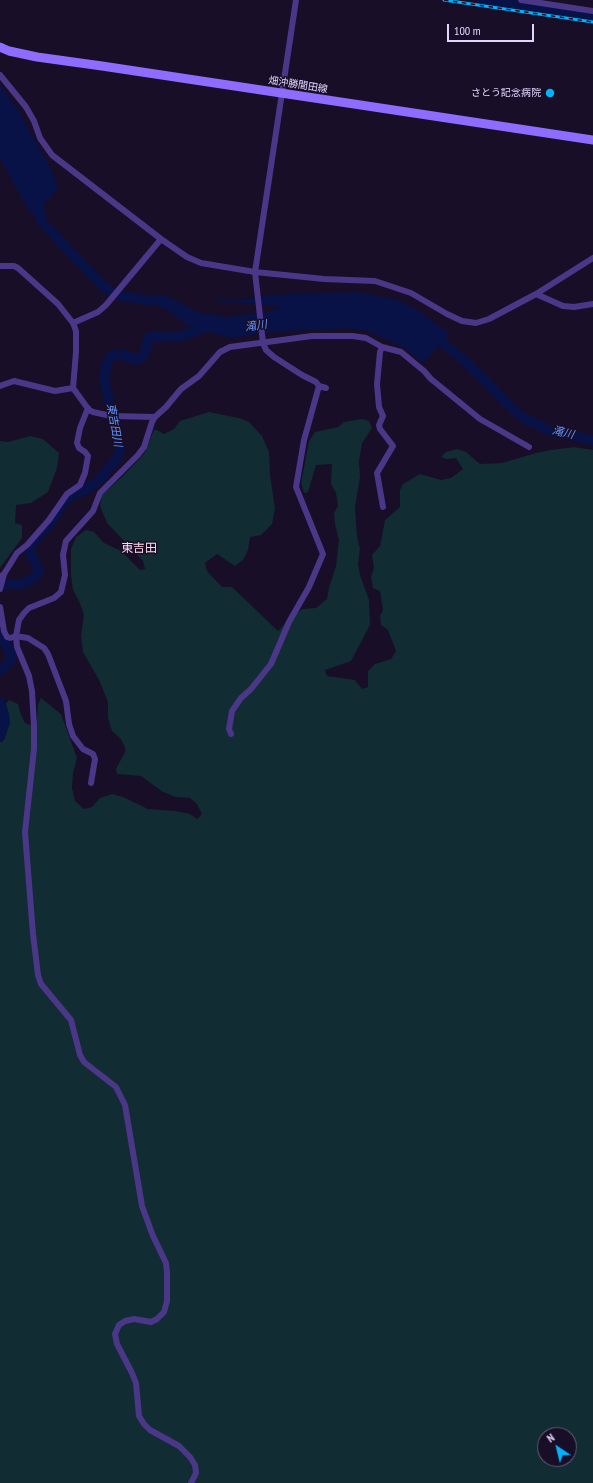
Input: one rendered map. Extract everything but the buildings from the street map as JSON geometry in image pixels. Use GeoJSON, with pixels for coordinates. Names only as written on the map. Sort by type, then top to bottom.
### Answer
{"type":"FeatureCollection","features":[{"type":"Feature","properties":{"kind":"main road","name":"畑沖勝間田線"},"geometry":{"type":"LineString","coordinates":[[0,47],[20,54],[37,57],[593,140]]}},
{"type":"Feature","properties":{"kind":"street"},"geometry":{"type":"LineString","coordinates":[[232,734],[230,729],[232,711],[241,698],[252,689],[271,664],[289,622],[309,587],[323,554],[296,487],[304,440],[322,387],[274,357],[266,350],[263,343],[255,272],[296,0]]}},
{"type":"Feature","properties":{"kind":"street"},"geometry":{"type":"LineString","coordinates":[[521,0],[593,11]]}},
{"type":"Feature","properties":{"kind":"street"},"geometry":{"type":"LineString","coordinates":[[0,75],[26,107],[34,121],[40,138],[52,155],[160,239],[187,258],[201,263],[255,272],[324,279],[375,281],[411,293],[462,321],[476,322],[489,319],[536,294],[593,258]]}},
{"type":"Feature","properties":{"kind":"street"},"geometry":{"type":"LineString","coordinates":[[73,323],[92,315],[106,306],[160,239]]}},
{"type":"Feature","properties":{"kind":"street"},"geometry":{"type":"LineString","coordinates":[[0,266],[14,266],[18,268],[58,304],[73,323],[76,331],[73,388],[88,408],[93,412],[114,417],[154,417]]}},
{"type":"Feature","properties":{"kind":"street"},"geometry":{"type":"LineString","coordinates":[[536,294],[563,306],[574,307],[593,304]]}},
{"type":"Feature","properties":{"kind":"street"},"geometry":{"type":"LineString","coordinates":[[191,1483],[196,1473],[195,1465],[190,1457],[179,1446],[150,1430],[139,1416],[136,1383],[117,1344],[115,1334],[119,1325],[125,1321],[134,1319],[151,1322],[157,1319],[164,1312],[167,1301],[166,1263],[153,1236],[142,1206],[125,1105],[116,1087],[84,1062],[78,1050],[71,1020],[41,984],[38,975],[33,934],[25,832],[34,749],[34,726],[32,691],[29,676],[17,647],[16,636],[20,620],[29,608],[54,598],[61,592],[65,575],[63,555],[66,541],[93,511],[100,493],[144,447],[154,417],[166,407],[181,388],[199,376],[220,352],[230,347],[312,336],[340,335],[366,338],[382,347],[401,352],[480,419],[529,447]]}},
{"type":"Feature","properties":{"kind":"street"},"geometry":{"type":"LineString","coordinates":[[382,347],[380,352],[377,384],[379,407],[383,416],[379,425],[380,429],[393,446],[377,473],[383,507]]}},
{"type":"Feature","properties":{"kind":"street"},"geometry":{"type":"LineString","coordinates":[[0,386],[14,381],[55,391],[73,388]]}},
{"type":"Feature","properties":{"kind":"street"},"geometry":{"type":"LineString","coordinates":[[1,582],[17,553],[27,545],[49,520],[67,494],[80,485],[85,473],[88,456],[79,448],[77,442],[88,408]]}},
{"type":"Feature","properties":{"kind":"street"},"geometry":{"type":"LineString","coordinates":[[0,607],[4,631],[7,637],[10,638],[16,636],[28,638],[44,648],[48,654],[66,702],[69,724],[73,736],[83,749],[92,754],[95,760],[91,784]]}},
{"type":"Feature","properties":{"kind":"green space"},"geometry":{"type":"Polygon","coordinates":[[[209,412],[239,418],[249,422],[262,436],[269,452],[270,475],[275,508],[272,524],[261,535],[250,537],[248,550],[243,560],[235,566],[217,554],[205,563],[207,571],[222,587],[232,587],[278,631],[288,620],[302,609],[316,608],[327,599],[336,566],[339,540],[334,513],[338,506],[336,493],[331,484],[332,464],[316,465],[308,492],[304,493],[301,483],[309,441],[315,432],[338,427],[344,422],[362,419],[369,421],[372,428],[362,443],[359,461],[360,477],[355,507],[357,537],[360,548],[358,564],[360,575],[369,600],[370,625],[351,661],[325,670],[327,676],[355,680],[362,689],[368,687],[368,671],[375,664],[391,659],[396,651],[388,630],[381,625],[380,616],[383,610],[380,591],[373,588],[371,577],[374,568],[372,555],[380,546],[385,520],[400,507],[400,490],[403,484],[420,474],[441,480],[451,478],[463,469],[456,458],[446,459],[441,457],[446,452],[457,449],[466,452],[480,464],[502,463],[536,453],[574,447],[593,450],[593,1483],[0,1483],[0,743],[6,731],[5,705],[9,700],[18,704],[25,723],[31,725],[37,720],[38,704],[41,698],[61,714],[77,758],[73,773],[72,788],[75,801],[84,809],[92,807],[100,798],[112,794],[123,797],[148,809],[176,811],[190,814],[197,819],[202,814],[197,804],[190,798],[176,797],[163,792],[141,776],[117,774],[116,769],[126,750],[121,739],[112,731],[108,718],[108,702],[99,680],[83,652],[81,636],[84,615],[73,590],[71,575],[71,549],[76,537],[86,530],[94,532],[104,543],[121,551],[140,570],[145,569],[143,561],[107,523],[100,506],[102,495],[144,454],[154,430],[164,434],[174,429],[180,421],[209,412]]]}},
{"type":"Feature","properties":{"kind":"green space"},"geometry":{"type":"Polygon","coordinates":[[[30,436],[43,439],[59,453],[57,468],[48,492],[31,503],[16,505],[15,523],[22,525],[22,538],[0,568],[0,441],[8,442],[30,436]]]}},
{"type":"Feature","properties":{"kind":"water"},"geometry":{"type":"Polygon","coordinates":[[[0,85],[18,110],[53,173],[58,189],[32,216],[0,159],[0,85]]]}},
{"type":"Feature","properties":{"kind":"water"},"geometry":{"type":"Polygon","coordinates":[[[359,292],[398,300],[419,311],[450,334],[423,363],[403,347],[368,331],[348,328],[284,331],[231,338],[189,326],[166,309],[156,305],[141,303],[144,296],[165,295],[197,312],[227,317],[269,312],[284,305],[265,306],[252,303],[219,302],[218,300],[240,300],[268,295],[359,292]]]}},
{"type":"Feature","properties":{"kind":"waterway"},"geometry":{"type":"LineString","coordinates":[[482,0],[593,17]]}},
{"type":"Feature","properties":{"kind":"waterway","name":"滝川"},"geometry":{"type":"LineString","coordinates":[[38,196],[41,221],[105,288],[122,296],[155,301]]}},
{"type":"Feature","properties":{"kind":"waterway","name":"東吉田川"},"geometry":{"type":"LineString","coordinates":[[0,586],[20,584],[35,577],[38,568],[29,550],[30,545],[52,521],[61,506],[71,495],[90,487],[101,478],[117,458],[120,449],[116,424],[111,411],[104,379],[107,363],[112,355],[121,354],[137,360],[145,353],[149,337],[178,337],[204,328]]}},
{"type":"Feature","properties":{"kind":"waterway","name":"滝川"},"geometry":{"type":"LineString","coordinates":[[432,334],[485,380],[504,401],[522,417],[548,430],[593,440]]}},
{"type":"Feature","properties":{"kind":"waterway","name":"東吉田川"},"geometry":{"type":"LineString","coordinates":[[0,625],[2,638],[12,655],[11,660],[0,671]]}},
{"type":"Feature","properties":{"kind":"waterway","name":"東吉田川"},"geometry":{"type":"LineString","coordinates":[[0,702],[5,722],[0,737]]}},
{"type":"Feature","properties":{"kind":"railway"},"geometry":{"type":"LineString","coordinates":[[444,0],[593,22]]}},
{"type":"Feature","properties":{"kind":"place","name":"さとう記念病院"},"geometry":{"type":"Point","coordinates":[550,93]}},
{"type":"Feature","properties":{"kind":"district","name":"東吉田"},"geometry":{"type":"Point","coordinates":[139,549]}}]}
